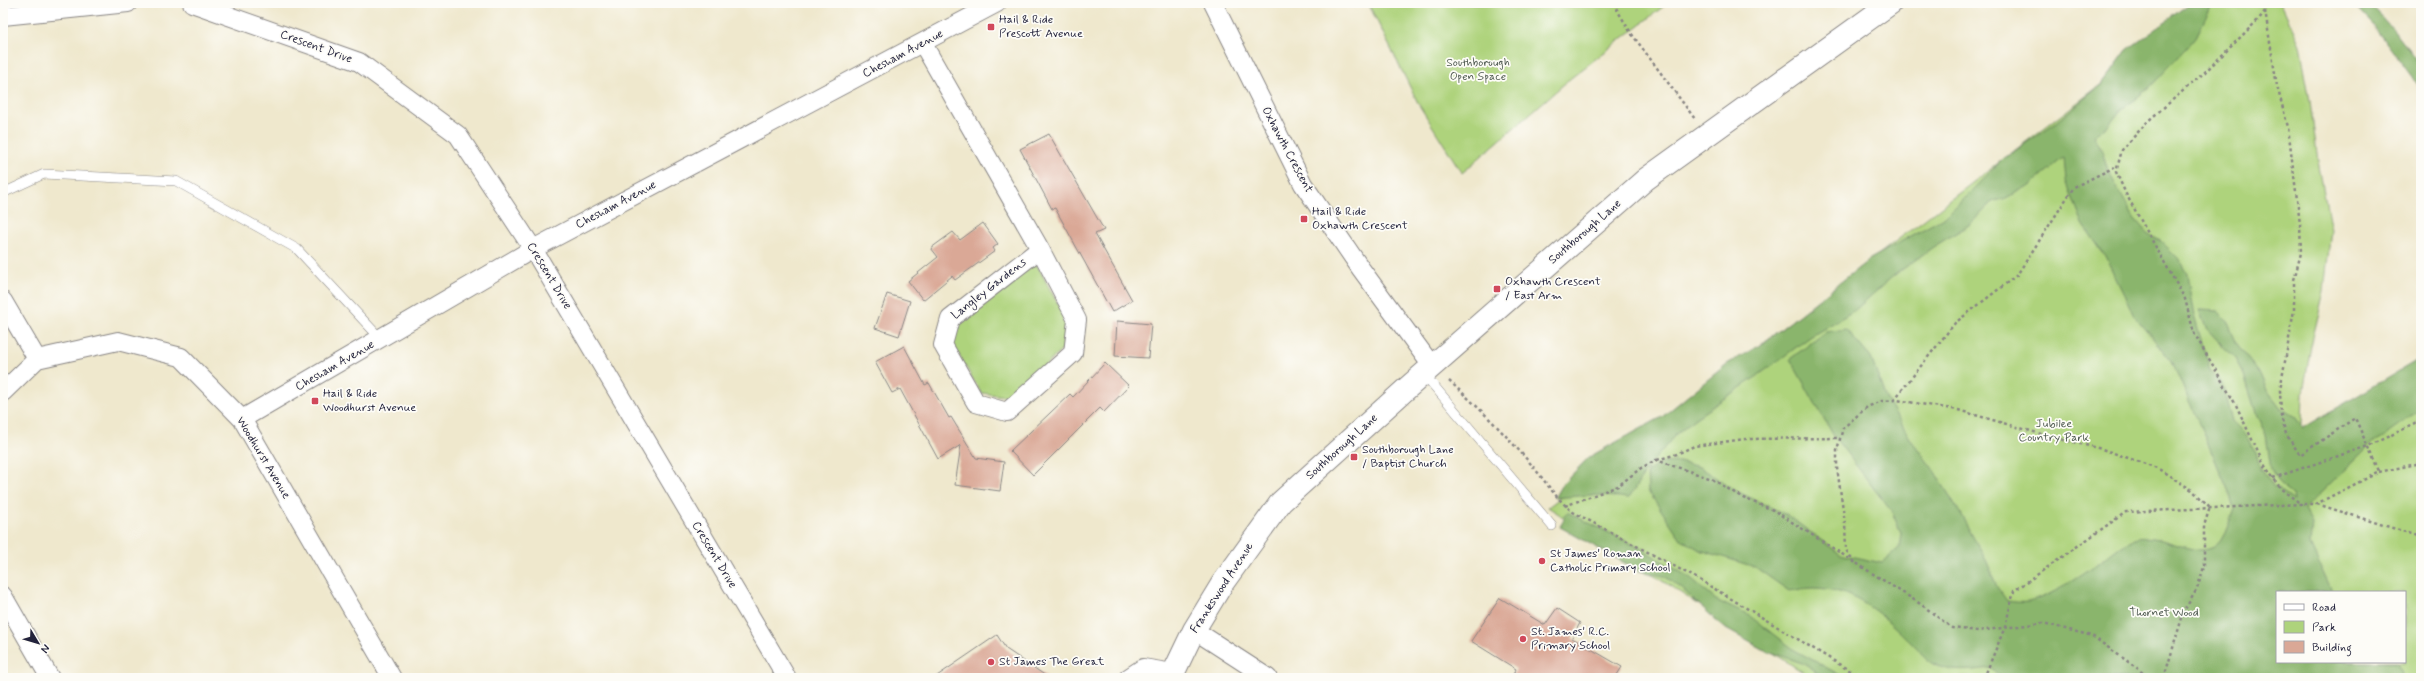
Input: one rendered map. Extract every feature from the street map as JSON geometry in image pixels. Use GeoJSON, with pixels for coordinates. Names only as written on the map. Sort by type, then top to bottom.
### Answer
{"type":"FeatureCollection","features":[{"type":"Feature","properties":{"kind":"street"},"geometry":{"type":"LineString","coordinates":[[3,16],[128,3]]}},
{"type":"Feature","properties":{"kind":"street","name":"Crescent Drive"},"geometry":{"type":"LineString","coordinates":[[192,3],[359,62],[458,135],[533,249],[787,678]]}},
{"type":"Feature","properties":{"kind":"street","name":"Oxhawth Crescent"},"geometry":{"type":"LineString","coordinates":[[1213,3],[1303,184],[1428,370]]}},
{"type":"Feature","properties":{"kind":"street","name":"Southborough Lane"},"geometry":{"type":"LineString","coordinates":[[1281,502],[1428,370],[1646,180],[1891,3]]}},
{"type":"Feature","properties":{"kind":"street","name":"Chesham Avenue"},"geometry":{"type":"LineString","coordinates":[[242,419],[533,249],[923,44],[992,4]]}},
{"type":"Feature","properties":{"kind":"street","name":"Langley Gardens"},"geometry":{"type":"LineString","coordinates":[[923,44],[1040,249],[1077,320],[1072,353],[1007,412],[976,404],[943,345],[950,319],[1040,249]]}},
{"type":"Feature","properties":{"kind":"street"},"geometry":{"type":"LineString","coordinates":[[3,301],[37,359],[3,392]]}},
{"type":"Feature","properties":{"kind":"street","name":"Woodhurst Avenue"},"geometry":{"type":"LineString","coordinates":[[37,359],[118,341],[180,357],[242,419],[392,678]]}},
{"type":"Feature","properties":{"kind":"street","name":"Frankswood Avenue"},"geometry":{"type":"LineString","coordinates":[[1172,676],[1194,630],[1222,584],[1281,502]]}},
{"type":"Feature","properties":{"kind":"street"},"geometry":{"type":"LineString","coordinates":[[3,596],[50,678]]}},
{"type":"Feature","properties":{"kind":"street"},"geometry":{"type":"LineString","coordinates":[[1194,630],[1268,678]]}},
{"type":"Feature","properties":{"kind":"street"},"geometry":{"type":"LineString","coordinates":[[1128,678],[1143,668],[1172,676]]}},
{"type":"Feature","properties":{"kind":"lane"},"geometry":{"type":"LineString","coordinates":[[3,193],[44,174],[176,181],[297,249],[381,339]]}},
{"type":"Feature","properties":{"kind":"lane"},"geometry":{"type":"LineString","coordinates":[[1428,370],[1552,526]]}},
{"type":"Feature","properties":{"kind":"path"},"geometry":{"type":"LineString","coordinates":[[1614,3],[1631,32],[1707,136]]}},
{"type":"Feature","properties":{"kind":"path"},"geometry":{"type":"LineString","coordinates":[[2265,3],[2277,86],[2288,127],[2300,231],[2301,253],[2294,280],[2294,310],[2280,390],[2281,416],[2286,434],[2300,455],[2355,418],[2380,472]]}},
{"type":"Feature","properties":{"kind":"path"},"geometry":{"type":"LineString","coordinates":[[2265,11],[2205,72],[2148,121],[2122,150],[2116,172],[2126,194],[2185,299],[2194,333],[2236,405],[2245,428],[2273,478],[2281,489],[2301,504]]}},
{"type":"Feature","properties":{"kind":"path"},"geometry":{"type":"LineString","coordinates":[[1894,400],[1955,322],[2017,275],[2074,187],[2117,166]]}},
{"type":"Feature","properties":{"kind":"path"},"geometry":{"type":"LineString","coordinates":[[1428,370],[1476,405],[1529,462],[1565,506],[1651,555],[1707,584],[1862,678]]}},
{"type":"Feature","properties":{"kind":"path"},"geometry":{"type":"LineString","coordinates":[[1855,563],[1846,550],[1845,523],[1839,490],[1837,450],[1843,428],[1867,407],[1894,400],[1958,410],[2055,438],[2102,449],[2158,468],[2192,490],[2210,507]]}},
{"type":"Feature","properties":{"kind":"path"},"geometry":{"type":"LineString","coordinates":[[2273,478],[2368,446],[2421,421]]}},
{"type":"Feature","properties":{"kind":"path"},"geometry":{"type":"LineString","coordinates":[[1565,506],[1618,486],[1641,468],[1656,460],[1677,454],[1694,446],[1738,440],[1840,438]]}},
{"type":"Feature","properties":{"kind":"path"},"geometry":{"type":"LineString","coordinates":[[1656,460],[1712,479],[1743,498],[1773,510],[1922,605],[1952,628],[1978,631],[2043,623],[2092,636],[2151,678]]}},
{"type":"Feature","properties":{"kind":"path"},"geometry":{"type":"LineString","coordinates":[[2316,504],[2380,472],[2421,463]]}},
{"type":"Feature","properties":{"kind":"path"},"geometry":{"type":"LineString","coordinates":[[1984,678],[2004,628],[2014,591],[2126,512],[2210,507],[2251,508],[2316,504],[2421,537]]}},
{"type":"Feature","properties":{"kind":"path"},"geometry":{"type":"LineString","coordinates":[[2164,678],[2184,611],[2197,589],[2204,567],[2204,526],[2210,507]]}},
{"type":"Feature","properties":{"kind":"green space","name":"Southborough Open Space"},"geometry":{"type":"Polygon","coordinates":[[[1368,3],[1668,3],[1571,78],[1462,173],[1419,105],[1368,3]]]}},
{"type":"Feature","properties":{"kind":"green space","name":"Thornet Wood"},"geometry":{"type":"Polygon","coordinates":[[[2190,3],[2213,3],[2196,37],[2185,50],[2149,88],[2121,110],[2109,125],[2094,136],[2102,151],[2108,171],[2134,218],[2147,233],[2162,242],[2178,258],[2187,274],[2193,311],[2210,371],[2222,383],[2232,422],[2244,434],[2256,452],[2260,468],[2273,486],[2294,501],[2293,495],[2280,485],[2271,469],[2266,435],[2257,416],[2244,375],[2235,359],[2206,328],[2199,310],[2218,311],[2228,323],[2237,344],[2259,372],[2267,390],[2281,408],[2295,417],[2303,428],[2421,358],[2421,409],[2369,446],[2304,509],[2312,524],[2310,544],[2332,591],[2276,591],[2276,663],[2398,663],[2404,678],[2001,678],[1991,668],[1977,670],[1947,669],[1930,661],[1886,619],[1852,597],[1827,589],[1811,588],[1789,591],[1755,567],[1700,550],[1681,539],[1648,491],[1647,472],[1660,463],[1679,462],[1700,467],[1734,490],[1787,515],[1840,554],[1882,563],[1899,548],[1901,533],[1892,512],[1835,438],[1790,359],[1826,332],[1846,329],[1871,358],[1885,396],[1911,440],[1933,469],[1956,506],[1987,562],[1997,587],[2007,601],[2028,602],[2046,596],[2093,568],[2121,546],[2135,539],[2145,537],[2192,549],[2203,550],[2213,547],[2221,540],[2227,529],[2234,509],[2229,492],[2172,362],[2134,315],[2105,256],[2083,224],[2066,181],[2064,157],[2032,184],[2004,199],[1994,201],[1969,225],[1933,247],[1892,277],[1855,310],[1810,337],[1756,377],[1694,419],[1675,435],[1649,466],[1629,498],[1591,495],[1554,498],[1561,486],[1589,457],[1662,417],[1727,364],[1762,344],[1870,259],[1945,217],[2003,159],[2055,123],[2102,84],[2127,50],[2190,3]]]}},
{"type":"Feature","properties":{"kind":"green space","name":"Jubilee Country Park"},"geometry":{"type":"Polygon","coordinates":[[[2198,3],[2281,3],[2300,45],[2310,101],[2318,161],[2331,230],[2324,291],[2311,346],[2303,393],[2301,453],[2421,372],[2421,678],[1812,678],[1548,507],[2154,44],[2198,3]]]}},
{"type":"Feature","properties":{"kind":"green space"},"geometry":{"type":"Polygon","coordinates":[[[2352,3],[2368,3],[2393,29],[2421,66],[2421,89],[2374,26],[2352,3]]]}},
{"type":"Feature","properties":{"kind":"green space"},"geometry":{"type":"Polygon","coordinates":[[[1036,263],[1067,321],[1062,350],[1012,397],[981,393],[951,342],[960,320],[1036,263]]]}},
{"type":"Feature","properties":{"kind":"green space"},"geometry":{"type":"Polygon","coordinates":[[[1567,512],[1640,548],[1687,576],[1716,600],[1751,617],[1791,648],[1840,675],[1855,678],[1826,678],[1802,663],[1762,649],[1726,629],[1681,588],[1664,576],[1639,571],[1560,527],[1567,512]]]}},
{"type":"Feature","properties":{"kind":"building"},"geometry":{"type":"Polygon","coordinates":[[[1049,134],[1104,230],[1095,234],[1132,300],[1112,312],[1055,208],[1052,209],[1020,149],[1049,134]]]}},
{"type":"Feature","properties":{"kind":"building"},"geometry":{"type":"Polygon","coordinates":[[[983,223],[998,244],[993,248],[995,251],[955,280],[952,276],[923,300],[908,281],[938,257],[931,248],[953,232],[960,240],[983,223]]]}},
{"type":"Feature","properties":{"kind":"building"},"geometry":{"type":"Polygon","coordinates":[[[887,294],[910,301],[899,336],[875,328],[887,294]]]}},
{"type":"Feature","properties":{"kind":"building"},"geometry":{"type":"Polygon","coordinates":[[[1117,321],[1151,324],[1148,358],[1115,356],[1117,321]]]}},
{"type":"Feature","properties":{"kind":"building"},"geometry":{"type":"Polygon","coordinates":[[[904,346],[925,385],[929,383],[949,418],[951,417],[976,458],[1004,462],[1000,491],[955,485],[961,445],[938,459],[900,389],[892,393],[875,362],[904,346]]]}},
{"type":"Feature","properties":{"kind":"building"},"geometry":{"type":"Polygon","coordinates":[[[1105,363],[1129,386],[1104,412],[1100,408],[1033,475],[1010,451],[1070,394],[1073,397],[1105,363]]]}},
{"type":"Feature","properties":{"kind":"building","name":"St. James' R.C. Primary School"},"geometry":{"type":"Polygon","coordinates":[[[1500,598],[1545,625],[1557,608],[1580,623],[1572,638],[1622,667],[1615,678],[1511,678],[1516,669],[1471,641],[1500,598]]]}},
{"type":"Feature","properties":{"kind":"building","name":"St James The Great"},"geometry":{"type":"Polygon","coordinates":[[[997,635],[1006,649],[1049,678],[934,678],[997,635]]]}},
{"type":"Feature","properties":{"kind":"place","name":"Hail & Ride Prescott Avenue"},"geometry":{"type":"Point","coordinates":[991,27]}},
{"type":"Feature","properties":{"kind":"place","name":"Hail & Ride Oxhawth Crescent"},"geometry":{"type":"Point","coordinates":[1304,219]}},
{"type":"Feature","properties":{"kind":"place","name":"Oxhawth Crescent / East Arm"},"geometry":{"type":"Point","coordinates":[1497,289]}},
{"type":"Feature","properties":{"kind":"place","name":"Hail & Ride Woodhurst Avenue"},"geometry":{"type":"Point","coordinates":[315,401]}},
{"type":"Feature","properties":{"kind":"place","name":"Southborough Lane / Baptist Church"},"geometry":{"type":"Point","coordinates":[1354,457]}},
{"type":"Feature","properties":{"kind":"place","name":"St James' Roman Catholic Primary School"},"geometry":{"type":"Point","coordinates":[1542,561]}},
{"type":"Feature","properties":{"kind":"place","name":"St. James' R.C. Primary School"},"geometry":{"type":"Point","coordinates":[1523,639]}},
{"type":"Feature","properties":{"kind":"place","name":"St James The Great"},"geometry":{"type":"Point","coordinates":[991,662]}}]}
